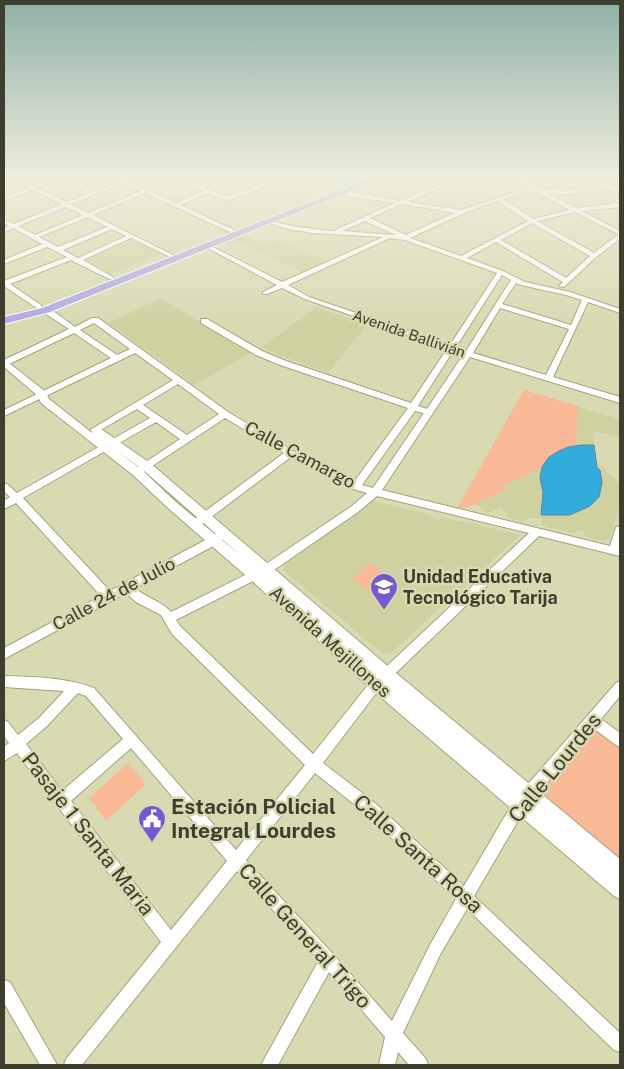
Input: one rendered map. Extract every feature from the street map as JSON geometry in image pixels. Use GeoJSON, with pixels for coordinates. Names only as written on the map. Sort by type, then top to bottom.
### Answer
{"type":"FeatureCollection","features":[{"type":"Feature","properties":{"kind":"highway"},"geometry":{"type":"LineString","coordinates":[[4,321],[173,257],[243,227]]}},
{"type":"Feature","properties":{"kind":"highway"},"geometry":{"type":"LineString","coordinates":[[4,315],[42,308],[111,278],[207,246],[254,227]]}},
{"type":"Feature","properties":{"kind":"street"},"geometry":{"type":"LineString","coordinates":[[15,227],[111,278]]}},
{"type":"Feature","properties":{"kind":"street"},"geometry":{"type":"LineString","coordinates":[[35,238],[60,227]]}},
{"type":"Feature","properties":{"kind":"street"},"geometry":{"type":"LineString","coordinates":[[58,250],[111,227],[173,257]]}},
{"type":"Feature","properties":{"kind":"street"},"geometry":{"type":"LineString","coordinates":[[223,227],[232,231]]}},
{"type":"Feature","properties":{"kind":"street"},"geometry":{"type":"LineString","coordinates":[[286,227],[292,229],[358,232],[406,237],[429,227]]}},
{"type":"Feature","properties":{"kind":"street"},"geometry":{"type":"LineString","coordinates":[[333,232],[344,227]]}},
{"type":"Feature","properties":{"kind":"street"},"geometry":{"type":"LineString","coordinates":[[384,227],[415,242],[501,272],[523,284],[568,293],[620,311]]}},
{"type":"Feature","properties":{"kind":"street"},"geometry":{"type":"LineString","coordinates":[[462,258],[521,227]]}},
{"type":"Feature","properties":{"kind":"street"},"geometry":{"type":"LineString","coordinates":[[542,227],[594,256]]}},
{"type":"Feature","properties":{"kind":"street"},"geometry":{"type":"LineString","coordinates":[[497,240],[564,284],[620,235],[606,227]]}},
{"type":"Feature","properties":{"kind":"street"},"geometry":{"type":"LineString","coordinates":[[4,284],[75,259],[131,236]]}},
{"type":"Feature","properties":{"kind":"street"},"geometry":{"type":"LineString","coordinates":[[265,293],[390,236]]}},
{"type":"Feature","properties":{"kind":"street"},"geometry":{"type":"LineString","coordinates":[[4,262],[48,244]]}},
{"type":"Feature","properties":{"kind":"street","name":"Avenida Ballivián"},"geometry":{"type":"LineString","coordinates":[[207,246],[307,298],[468,354],[620,400]]}},
{"type":"Feature","properties":{"kind":"street"},"geometry":{"type":"LineString","coordinates":[[356,487],[413,407],[501,272]]}},
{"type":"Feature","properties":{"kind":"street"},"geometry":{"type":"LineString","coordinates":[[169,618],[261,572],[355,508],[375,492],[468,354],[514,280]]}},
{"type":"Feature","properties":{"kind":"street"},"geometry":{"type":"LineString","coordinates":[[4,284],[76,329],[117,359]]}},
{"type":"Feature","properties":{"kind":"street"},"geometry":{"type":"LineString","coordinates":[[549,378],[586,300]]}},
{"type":"Feature","properties":{"kind":"street"},"geometry":{"type":"LineString","coordinates":[[497,305],[573,328]]}},
{"type":"Feature","properties":{"kind":"street","name":"Calle Camargo"},"geometry":{"type":"LineString","coordinates":[[76,329],[96,320],[134,350],[225,414],[290,453],[356,487],[617,551]]}},
{"type":"Feature","properties":{"kind":"street"},"geometry":{"type":"LineString","coordinates":[[204,321],[267,357],[428,412]]}},
{"type":"Feature","properties":{"kind":"street"},"geometry":{"type":"LineString","coordinates":[[4,362],[76,329]]}},
{"type":"Feature","properties":{"kind":"street"},"geometry":{"type":"LineString","coordinates":[[4,413],[134,350]]}},
{"type":"Feature","properties":{"kind":"street","name":"Avenida Mejillones"},"geometry":{"type":"LineString","coordinates":[[4,362],[42,394],[51,397],[94,430],[110,446]]}},
{"type":"Feature","properties":{"kind":"street"},"geometry":{"type":"LineString","coordinates":[[94,430],[179,380]]}},
{"type":"Feature","properties":{"kind":"street","name":"Avenida Mejillones"},"geometry":{"type":"LineString","coordinates":[[42,394],[45,400],[79,429],[110,446],[141,469],[261,572],[380,679],[525,799],[620,870]]}},
{"type":"Feature","properties":{"kind":"street"},"geometry":{"type":"LineString","coordinates":[[137,405],[186,439]]}},
{"type":"Feature","properties":{"kind":"street"},"geometry":{"type":"LineString","coordinates":[[141,469],[225,414]]}},
{"type":"Feature","properties":{"kind":"street"},"geometry":{"type":"LineString","coordinates":[[4,505],[156,418]]}},
{"type":"Feature","properties":{"kind":"street"},"geometry":{"type":"LineString","coordinates":[[200,521],[290,453]]}},
{"type":"Feature","properties":{"kind":"street"},"geometry":{"type":"LineString","coordinates":[[4,486],[108,597]]}},
{"type":"Feature","properties":{"kind":"street"},"geometry":{"type":"LineString","coordinates":[[617,551],[620,530]]}},
{"type":"Feature","properties":{"kind":"street"},"geometry":{"type":"LineString","coordinates":[[72,1065],[380,679],[538,531]]}},
{"type":"Feature","properties":{"kind":"street","name":"Calle 24 de Julio"},"geometry":{"type":"LineString","coordinates":[[4,654],[219,537]]}},
{"type":"Feature","properties":{"kind":"street","name":"Calle Santa Rosa"},"geometry":{"type":"LineString","coordinates":[[128,587],[131,593],[138,598],[159,608],[169,618],[176,630],[314,764],[370,808],[620,1044]]}},
{"type":"Feature","properties":{"kind":"street","name":"Calle General Trigo"},"geometry":{"type":"LineString","coordinates":[[4,681],[75,688],[90,692],[236,860],[328,959],[420,1065]]}},
{"type":"Feature","properties":{"kind":"street","name":"Calle Lourdes"},"geometry":{"type":"LineString","coordinates":[[387,1065],[394,1035],[436,948],[525,799],[620,687]]}},
{"type":"Feature","properties":{"kind":"street"},"geometry":{"type":"LineString","coordinates":[[4,755],[43,722],[75,688]]}},
{"type":"Feature","properties":{"kind":"street"},"geometry":{"type":"LineString","coordinates":[[592,720],[620,741]]}},
{"type":"Feature","properties":{"kind":"street","name":"Pasaje 1 Santa Maria"},"geometry":{"type":"LineString","coordinates":[[4,726],[171,942]]}},
{"type":"Feature","properties":{"kind":"street"},"geometry":{"type":"LineString","coordinates":[[62,800],[132,739]]}},
{"type":"Feature","properties":{"kind":"street","name":"Avenida Mejillones"},"geometry":{"type":"LineString","coordinates":[[525,799],[620,890]]}},
{"type":"Feature","properties":{"kind":"street"},"geometry":{"type":"LineString","coordinates":[[269,1065],[328,959]]}},
{"type":"Feature","properties":{"kind":"street"},"geometry":{"type":"LineString","coordinates":[[4,988],[49,1065]]}},
{"type":"Feature","properties":{"kind":"shaded area"},"geometry":{"type":"Polygon","coordinates":[[[243,235],[266,245],[278,239],[326,261],[302,272],[231,240],[243,235]]]}},
{"type":"Feature","properties":{"kind":"shaded area"},"geometry":{"type":"Polygon","coordinates":[[[131,240],[160,254],[110,274],[87,260],[131,240]]]}},
{"type":"Feature","properties":{"kind":"shaded area"},"geometry":{"type":"Polygon","coordinates":[[[160,298],[252,352],[194,385],[109,323],[160,298]]]}},
{"type":"Feature","properties":{"kind":"shaded area"},"geometry":{"type":"Polygon","coordinates":[[[316,307],[367,325],[328,373],[261,348],[316,307]]]}},
{"type":"Feature","properties":{"kind":"shaded area"},"geometry":{"type":"Polygon","coordinates":[[[524,390],[620,420],[620,437],[592,431],[596,460],[620,484],[620,504],[610,538],[604,541],[585,536],[584,532],[578,530],[572,533],[543,526],[541,519],[537,518],[530,518],[523,522],[509,518],[501,507],[488,513],[476,504],[466,508],[458,507],[524,390]]]}},
{"type":"Feature","properties":{"kind":"shaded area"},"geometry":{"type":"Polygon","coordinates":[[[524,390],[578,406],[576,446],[559,451],[549,457],[542,467],[502,486],[504,491],[466,508],[458,507],[524,390]]]}},
{"type":"Feature","properties":{"kind":"shaded area","name":"Unidad Educativa Tecnológico Tarija"},"geometry":{"type":"Polygon","coordinates":[[[373,501],[431,515],[431,517],[438,519],[441,517],[519,536],[391,653],[383,654],[283,570],[284,565],[368,502],[373,501]]]}},
{"type":"Feature","properties":{"kind":"shaded area"},"geometry":{"type":"Polygon","coordinates":[[[370,563],[400,585],[381,602],[352,579],[370,563]]]}},
{"type":"Feature","properties":{"kind":"shaded area"},"geometry":{"type":"Polygon","coordinates":[[[595,729],[620,748],[620,860],[541,792],[595,729]]]}},
{"type":"Feature","properties":{"kind":"shaded area"},"geometry":{"type":"Polygon","coordinates":[[[128,763],[146,784],[106,821],[89,798],[128,763]]]}},
{"type":"Feature","properties":{"kind":"building"},"geometry":{"type":"Polygon","coordinates":[[[581,445],[594,445],[597,468],[600,470],[602,483],[599,497],[590,506],[570,515],[541,515],[543,492],[540,478],[542,467],[549,457],[559,451],[581,445]]]}},
{"type":"Feature","properties":{"kind":"place","name":"Unidad Educativa Tecnológico Tarija"},"geometry":{"type":"Point","coordinates":[384,611]}},
{"type":"Feature","properties":{"kind":"place","name":"Estación Policial Integral Lourdes"},"geometry":{"type":"Point","coordinates":[152,843]}}]}
